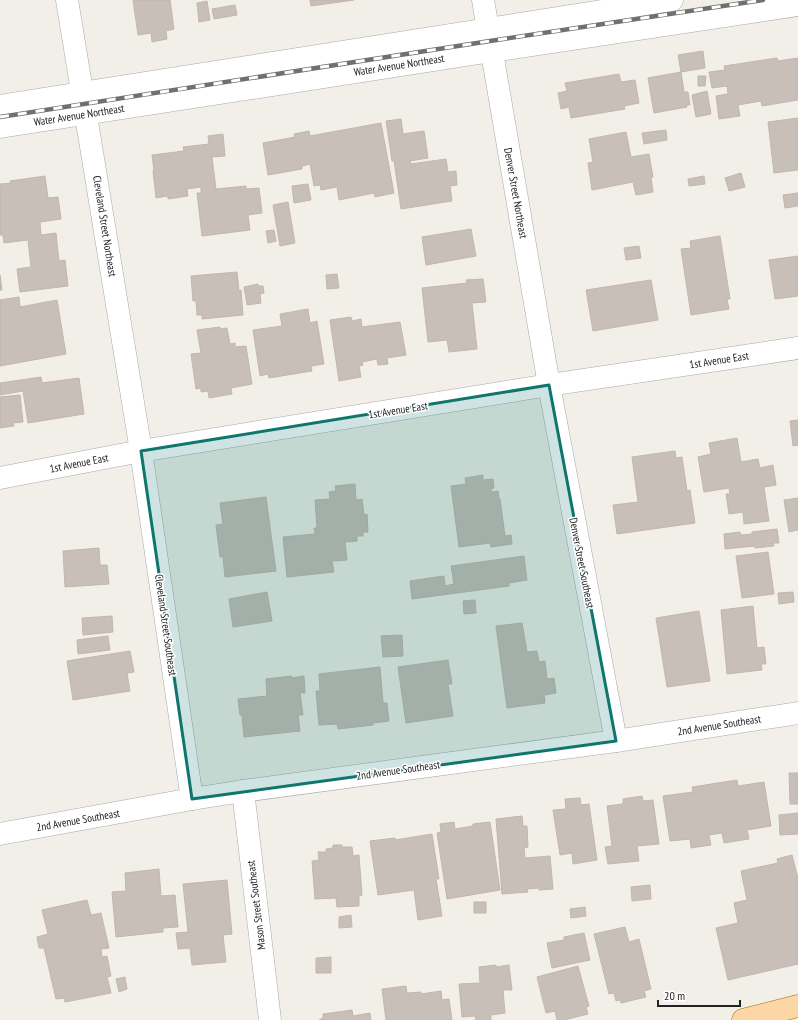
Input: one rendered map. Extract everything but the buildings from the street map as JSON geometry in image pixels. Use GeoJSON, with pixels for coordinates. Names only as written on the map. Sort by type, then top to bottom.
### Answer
{"type":"FeatureCollection","features":[{"type":"Feature","properties":{"kind":"main road"},"geometry":{"type":"LineString","coordinates":[[743,1020],[798,1006]]}},
{"type":"Feature","properties":{"kind":"street","name":"Cleveland Street Northeast"},"geometry":{"type":"LineString","coordinates":[[68,0],[141,451]]}},
{"type":"Feature","properties":{"kind":"street","name":"Denver Street Northeast"},"geometry":{"type":"LineString","coordinates":[[483,0],[549,385]]}},
{"type":"Feature","properties":{"kind":"street","name":"Water Avenue Northeast"},"geometry":{"type":"LineString","coordinates":[[0,127],[85,103],[488,28],[672,0]]}},
{"type":"Feature","properties":{"kind":"street","name":"Water Avenue Northeast"},"geometry":{"type":"LineString","coordinates":[[0,106],[85,103],[492,51],[798,5]]}},
{"type":"Feature","properties":{"kind":"street","name":"1st Avenue East"},"geometry":{"type":"LineString","coordinates":[[0,478],[141,451],[549,385],[798,348]]}},
{"type":"Feature","properties":{"kind":"street","name":"Denver Street Southeast"},"geometry":{"type":"LineString","coordinates":[[549,385],[616,741]]}},
{"type":"Feature","properties":{"kind":"street","name":"Cleveland Street Southeast"},"geometry":{"type":"LineString","coordinates":[[141,451],[192,799]]}},
{"type":"Feature","properties":{"kind":"street","name":"2nd Avenue Southeast"},"geometry":{"type":"LineString","coordinates":[[0,834],[243,791],[616,741],[798,713]]}},
{"type":"Feature","properties":{"kind":"street","name":"Mason Street Southeast"},"geometry":{"type":"LineString","coordinates":[[243,791],[270,1020]]}},
{"type":"Feature","properties":{"kind":"highlighted area"},"geometry":{"type":"Polygon","coordinates":[[[549,385],[616,741],[192,799],[141,451],[549,385]]]}},
{"type":"Feature","properties":{"kind":"railway"},"geometry":{"type":"LineString","coordinates":[[0,117],[763,0]]}}]}
